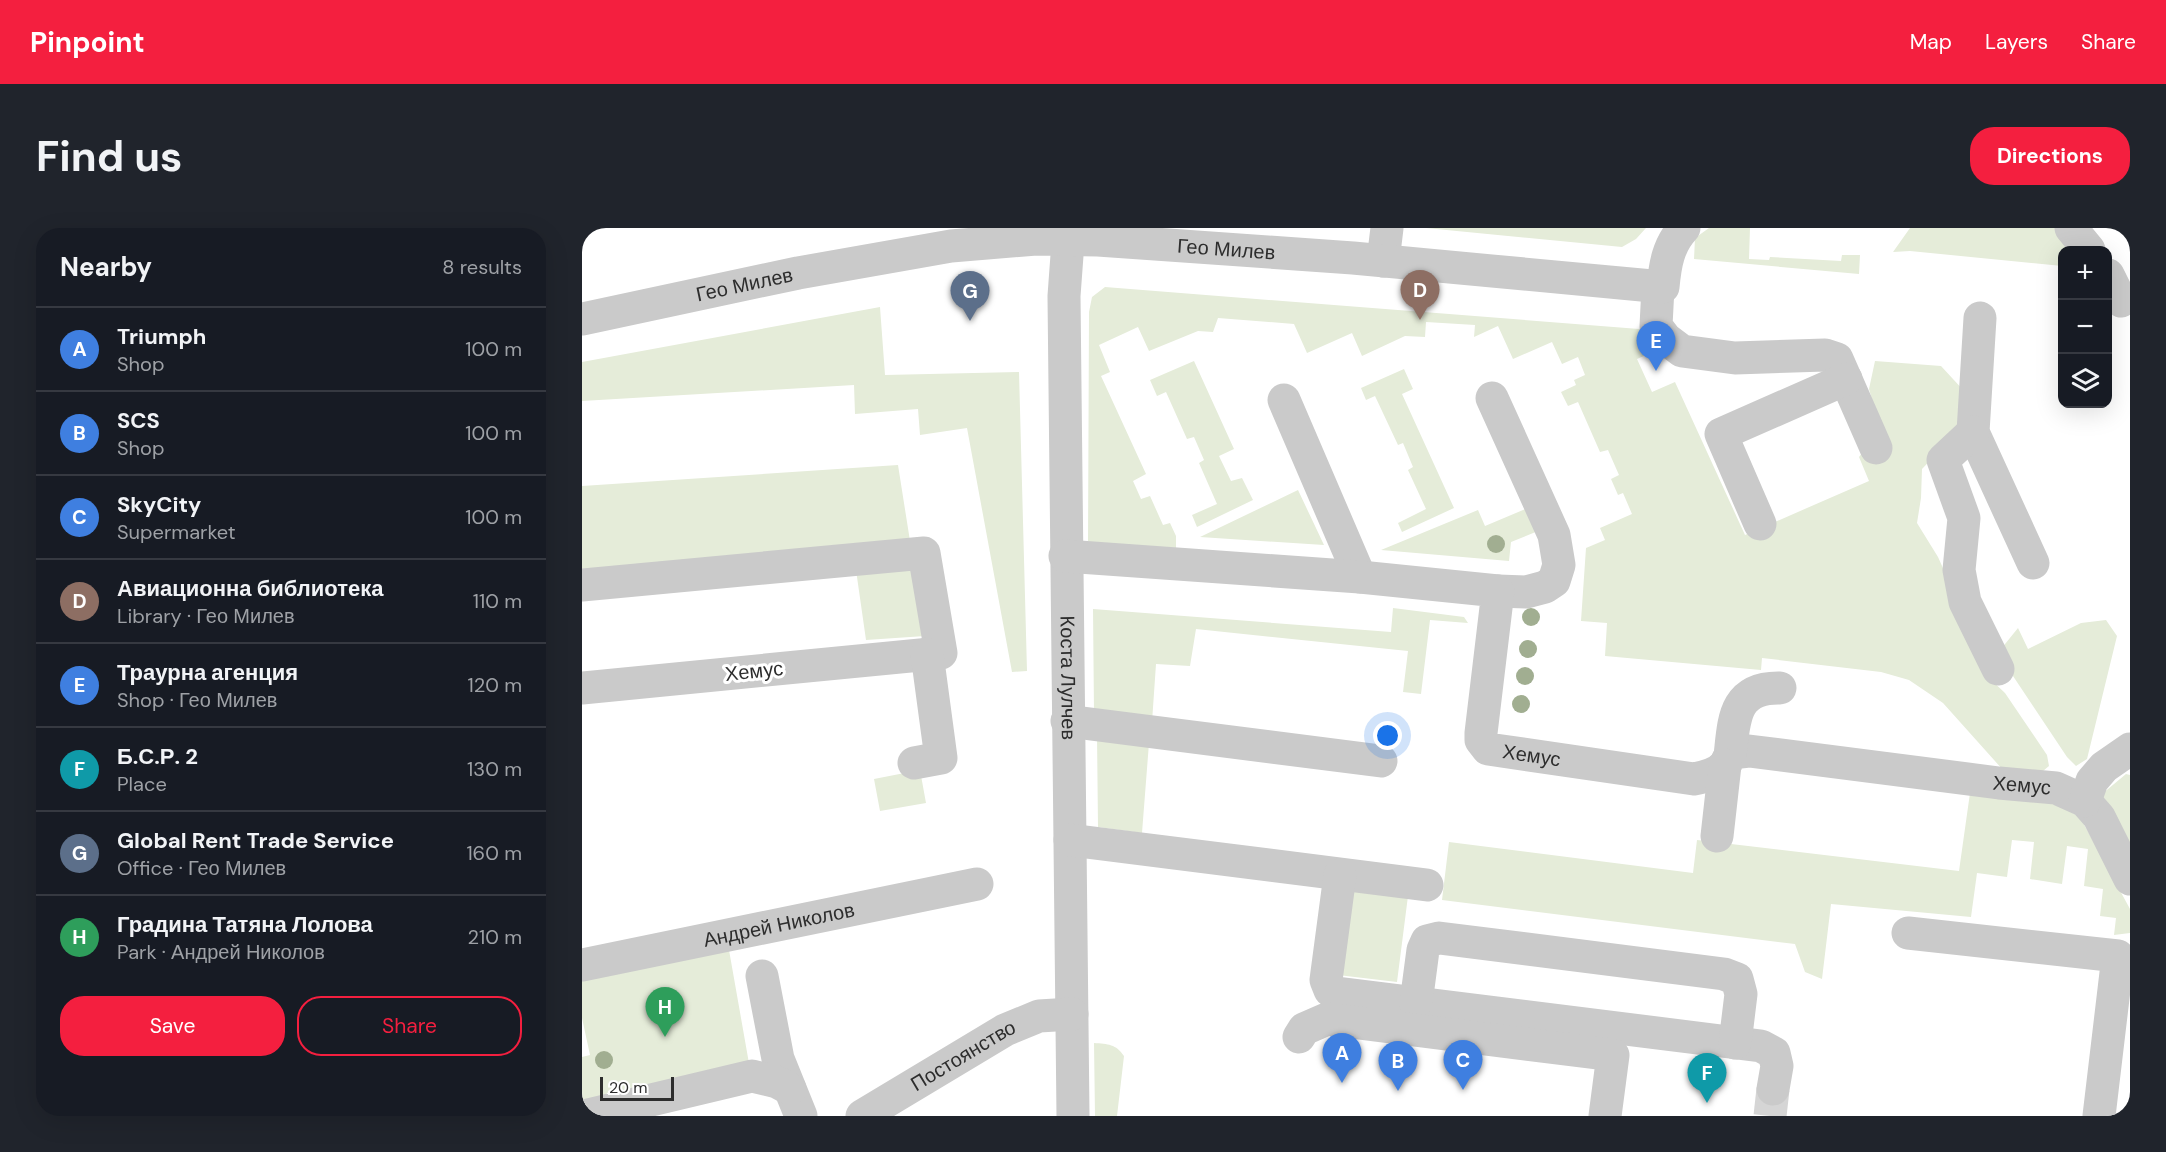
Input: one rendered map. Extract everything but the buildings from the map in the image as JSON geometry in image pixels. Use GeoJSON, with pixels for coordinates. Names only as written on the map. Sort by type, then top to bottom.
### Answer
{"type":"FeatureCollection","features":[{"type":"Feature","properties":{"kind":"street"},"geometry":{"type":"LineString","coordinates":[[1383,261],[1387,228]]}},
{"type":"Feature","properties":{"kind":"street"},"geometry":{"type":"LineString","coordinates":[[2071,228],[2086,246]]}},
{"type":"Feature","properties":{"kind":"street"},"geometry":{"type":"LineString","coordinates":[[1683,229],[1671,247],[1660,287],[1656,326],[1666,339],[1682,351],[1735,358],[1825,355],[1837,359],[1876,448]]}},
{"type":"Feature","properties":{"kind":"street","name":"Гео Милев"},"geometry":{"type":"LineString","coordinates":[[582,319],[798,273],[950,237],[1036,239],[1068,233],[1660,287]]}},
{"type":"Feature","properties":{"kind":"street","name":"Коста Лулчев"},"geometry":{"type":"LineString","coordinates":[[1068,233],[1064,296],[1065,556],[1073,1116]]}},
{"type":"Feature","properties":{"kind":"street"},"geometry":{"type":"LineString","coordinates":[[1980,318],[1973,432],[2033,563]]}},
{"type":"Feature","properties":{"kind":"street"},"geometry":{"type":"LineString","coordinates":[[1760,524],[1721,434],[1846,379]]}},
{"type":"Feature","properties":{"kind":"street"},"geometry":{"type":"LineString","coordinates":[[1065,556],[1353,577],[1498,591],[1526,592],[1545,587],[1554,581],[1559,565],[1554,536],[1492,398]]}},
{"type":"Feature","properties":{"kind":"street"},"geometry":{"type":"LineString","coordinates":[[1284,400],[1353,577]]}},
{"type":"Feature","properties":{"kind":"street"},"geometry":{"type":"LineString","coordinates":[[1973,432],[1943,460],[1964,518],[1959,570],[1965,602],[1998,669]]}},
{"type":"Feature","properties":{"kind":"street"},"geometry":{"type":"LineString","coordinates":[[1320,511],[1353,577]]}},
{"type":"Feature","properties":{"kind":"street"},"geometry":{"type":"LineString","coordinates":[[582,585],[924,554],[941,653],[927,654],[941,758],[914,763]]}},
{"type":"Feature","properties":{"kind":"street","name":"Хемус"},"geometry":{"type":"LineString","coordinates":[[1498,591],[1481,733],[1481,740],[1488,749],[1694,779],[1705,777],[1738,752],[1749,751],[1998,783],[2056,788],[2085,801]]}},
{"type":"Feature","properties":{"kind":"street","name":"Хемус"},"geometry":{"type":"LineString","coordinates":[[582,688],[927,654]]}},
{"type":"Feature","properties":{"kind":"street"},"geometry":{"type":"LineString","coordinates":[[1717,836],[1734,715],[1740,704],[1754,693],[1768,687],[1780,688]]}},
{"type":"Feature","properties":{"kind":"street"},"geometry":{"type":"LineString","coordinates":[[1067,721],[1381,761]]}},
{"type":"Feature","properties":{"kind":"street"},"geometry":{"type":"LineString","coordinates":[[2130,749],[2104,767],[2092,781],[2085,801],[2099,818],[2130,879]]}},
{"type":"Feature","properties":{"kind":"street"},"geometry":{"type":"LineString","coordinates":[[1070,840],[1427,885]]}},
{"type":"Feature","properties":{"kind":"street"},"geometry":{"type":"LineString","coordinates":[[1340,874],[1326,980],[1330,990],[1337,993],[1761,1046],[1774,1053],[1777,1066],[1773,1089]]}},
{"type":"Feature","properties":{"kind":"street","name":"Андрей Николов"},"geometry":{"type":"LineString","coordinates":[[582,965],[977,884]]}},
{"type":"Feature","properties":{"kind":"street"},"geometry":{"type":"LineString","coordinates":[[1908,933],[2118,956],[2100,1116]]}},
{"type":"Feature","properties":{"kind":"street"},"geometry":{"type":"LineString","coordinates":[[1416,1003],[1423,950],[1427,941],[1439,938],[1463,941],[1724,974],[1737,979],[1741,994],[1735,1043]]}},
{"type":"Feature","properties":{"kind":"street"},"geometry":{"type":"LineString","coordinates":[[762,976],[778,1059],[796,1102]]}},
{"type":"Feature","properties":{"kind":"street","name":"Постоянство"},"geometry":{"type":"LineString","coordinates":[[862,1116],[1005,1030],[1039,1016],[1072,1014]]}},
{"type":"Feature","properties":{"kind":"street"},"geometry":{"type":"LineString","coordinates":[[1299,1037],[1304,1029],[1327,1019],[1613,1055],[1605,1116]]}},
{"type":"Feature","properties":{"kind":"street"},"geometry":{"type":"LineString","coordinates":[[1619,1116],[1630,1030]]}},
{"type":"Feature","properties":{"kind":"street"},"geometry":{"type":"LineString","coordinates":[[584,1116],[752,1077],[777,1082],[796,1102]]}},
{"type":"Feature","properties":{"kind":"green space"},"geometry":{"type":"Polygon","coordinates":[[[1426,228],[1646,228],[1636,239],[1622,247],[1426,228]]]}},
{"type":"Feature","properties":{"kind":"green space"},"geometry":{"type":"Polygon","coordinates":[[[1709,228],[1750,228],[1749,259],[1769,260],[1770,257],[1841,261],[1842,255],[1860,255],[1859,274],[1694,259],[1695,238],[1709,228]]]}},
{"type":"Feature","properties":{"kind":"green space"},"geometry":{"type":"Polygon","coordinates":[[[1910,228],[2064,228],[2076,246],[2058,246],[2058,266],[1910,251],[1893,252],[1910,228]]]}},
{"type":"Feature","properties":{"kind":"green space"},"geometry":{"type":"Polygon","coordinates":[[[1105,287],[1652,330],[1660,349],[1637,359],[1652,392],[1675,382],[1745,535],[1869,481],[1859,457],[1881,430],[1869,389],[1875,361],[1941,366],[1965,392],[1964,425],[1922,469],[1917,523],[1938,557],[1972,633],[1985,674],[2005,693],[2047,755],[2049,766],[2043,771],[2003,770],[1943,703],[1909,680],[1881,672],[1762,658],[1761,670],[1605,656],[1607,623],[1581,621],[1586,548],[1605,540],[1600,528],[1632,514],[1623,493],[1618,495],[1611,479],[1619,475],[1608,450],[1600,452],[1578,402],[1568,406],[1561,392],[1576,385],[1574,380],[1585,375],[1578,357],[1562,364],[1552,342],[1513,359],[1498,326],[1474,337],[1475,325],[1426,322],[1425,337],[1405,336],[1362,356],[1352,333],[1307,353],[1294,324],[1218,318],[1213,332],[1198,331],[1149,351],[1138,327],[1099,345],[1110,372],[1101,376],[1146,474],[1133,481],[1141,499],[1150,496],[1163,525],[1170,523],[1176,536],[1176,548],[1088,543],[1089,312],[1092,297],[1105,287]]]}},
{"type":"Feature","properties":{"kind":"green space"},"geometry":{"type":"Polygon","coordinates":[[[880,307],[885,375],[1019,372],[1027,671],[1012,672],[967,428],[920,435],[918,409],[855,414],[854,385],[582,401],[582,362],[880,307]]]}},
{"type":"Feature","properties":{"kind":"green space"},"geometry":{"type":"Polygon","coordinates":[[[1194,361],[1234,449],[1219,456],[1231,481],[1242,478],[1253,500],[1197,527],[1192,515],[1217,504],[1199,463],[1204,460],[1194,437],[1187,439],[1166,392],[1157,396],[1150,380],[1194,361]]]}},
{"type":"Feature","properties":{"kind":"green space"},"geometry":{"type":"Polygon","coordinates":[[[1404,369],[1413,389],[1402,394],[1454,508],[1402,532],[1398,523],[1426,509],[1408,470],[1413,467],[1403,443],[1398,445],[1375,396],[1366,400],[1361,388],[1404,369]]]}},
{"type":"Feature","properties":{"kind":"green space"},"geometry":{"type":"Polygon","coordinates":[[[898,465],[925,636],[866,640],[853,549],[582,570],[582,486],[898,465]]]}},
{"type":"Feature","properties":{"kind":"green space"},"geometry":{"type":"Polygon","coordinates":[[[1298,490],[1324,545],[1200,537],[1298,490]]]}},
{"type":"Feature","properties":{"kind":"green space"},"geometry":{"type":"Polygon","coordinates":[[[1528,508],[1538,531],[1511,542],[1509,561],[1381,550],[1478,510],[1485,526],[1528,508]]]}},
{"type":"Feature","properties":{"kind":"green space"},"geometry":{"type":"Polygon","coordinates":[[[1393,608],[1464,617],[1468,623],[1430,620],[1421,694],[1403,692],[1408,651],[1196,629],[1190,666],[1156,664],[1152,722],[1094,713],[1093,609],[1391,632],[1393,608]]]}},
{"type":"Feature","properties":{"kind":"green space"},"geometry":{"type":"Polygon","coordinates":[[[2106,620],[2117,636],[2087,759],[2076,766],[2067,757],[2013,676],[2001,649],[2018,628],[2028,649],[2081,623],[2106,620]]]}},
{"type":"Feature","properties":{"kind":"green space"},"geometry":{"type":"Polygon","coordinates":[[[1097,735],[1149,743],[1142,833],[1098,827],[1097,735]]]}},
{"type":"Feature","properties":{"kind":"green space"},"geometry":{"type":"Polygon","coordinates":[[[920,770],[926,803],[880,811],[874,779],[920,770]]]}},
{"type":"Feature","properties":{"kind":"green space"},"geometry":{"type":"Polygon","coordinates":[[[2126,774],[2130,775],[2130,851],[2102,794],[2126,774]]]}},
{"type":"Feature","properties":{"kind":"green space"},"geometry":{"type":"Polygon","coordinates":[[[1970,793],[2050,800],[2080,817],[2130,909],[2130,933],[2114,935],[2116,918],[2100,916],[2103,889],[2084,886],[2088,849],[2067,846],[2062,884],[2030,879],[2034,842],[2012,840],[2007,877],[1977,873],[1971,917],[1831,904],[1822,979],[1805,972],[1795,944],[1442,900],[1449,842],[1693,873],[1697,840],[1959,871],[1970,793]]]}},
{"type":"Feature","properties":{"kind":"green space"},"geometry":{"type":"Polygon","coordinates":[[[1349,889],[1408,896],[1397,982],[1338,975],[1349,889]]]}},
{"type":"Feature","properties":{"kind":"green space"},"geometry":{"type":"Polygon","coordinates":[[[729,950],[750,1069],[582,1108],[582,1057],[590,1055],[582,1018],[582,981],[729,950]]]}},
{"type":"Feature","properties":{"kind":"green space"},"geometry":{"type":"Polygon","coordinates":[[[1094,1043],[1111,1045],[1124,1056],[1117,1116],[1095,1116],[1094,1043]]]}},
{"type":"Feature","properties":{"kind":"tunnel"},"geometry":{"type":"LineString","coordinates":[[1770,1116],[1773,1089]]}},
{"type":"Feature","properties":{"kind":"place","name":"Авиационна библиотека"},"geometry":{"type":"Point","coordinates":[1420,320]}},
{"type":"Feature","properties":{"kind":"place","name":"Global Rent Trade Service"},"geometry":{"type":"Point","coordinates":[970,321]}},
{"type":"Feature","properties":{"kind":"place","name":"Траурна агенция"},"geometry":{"type":"Point","coordinates":[1656,371]}},
{"type":"Feature","properties":{"kind":"place","name":"Градина Татяна Лолова"},"geometry":{"type":"Point","coordinates":[665,1037]}},
{"type":"Feature","properties":{"kind":"place","name":"Triumph"},"geometry":{"type":"Point","coordinates":[1342,1083]}},
{"type":"Feature","properties":{"kind":"place","name":"SkyCity"},"geometry":{"type":"Point","coordinates":[1463,1090]}},
{"type":"Feature","properties":{"kind":"place","name":"SCS"},"geometry":{"type":"Point","coordinates":[1398,1091]}},
{"type":"Feature","properties":{"kind":"place","name":"Б.С.Р. 2"},"geometry":{"type":"Point","coordinates":[1707,1103]}}]}
